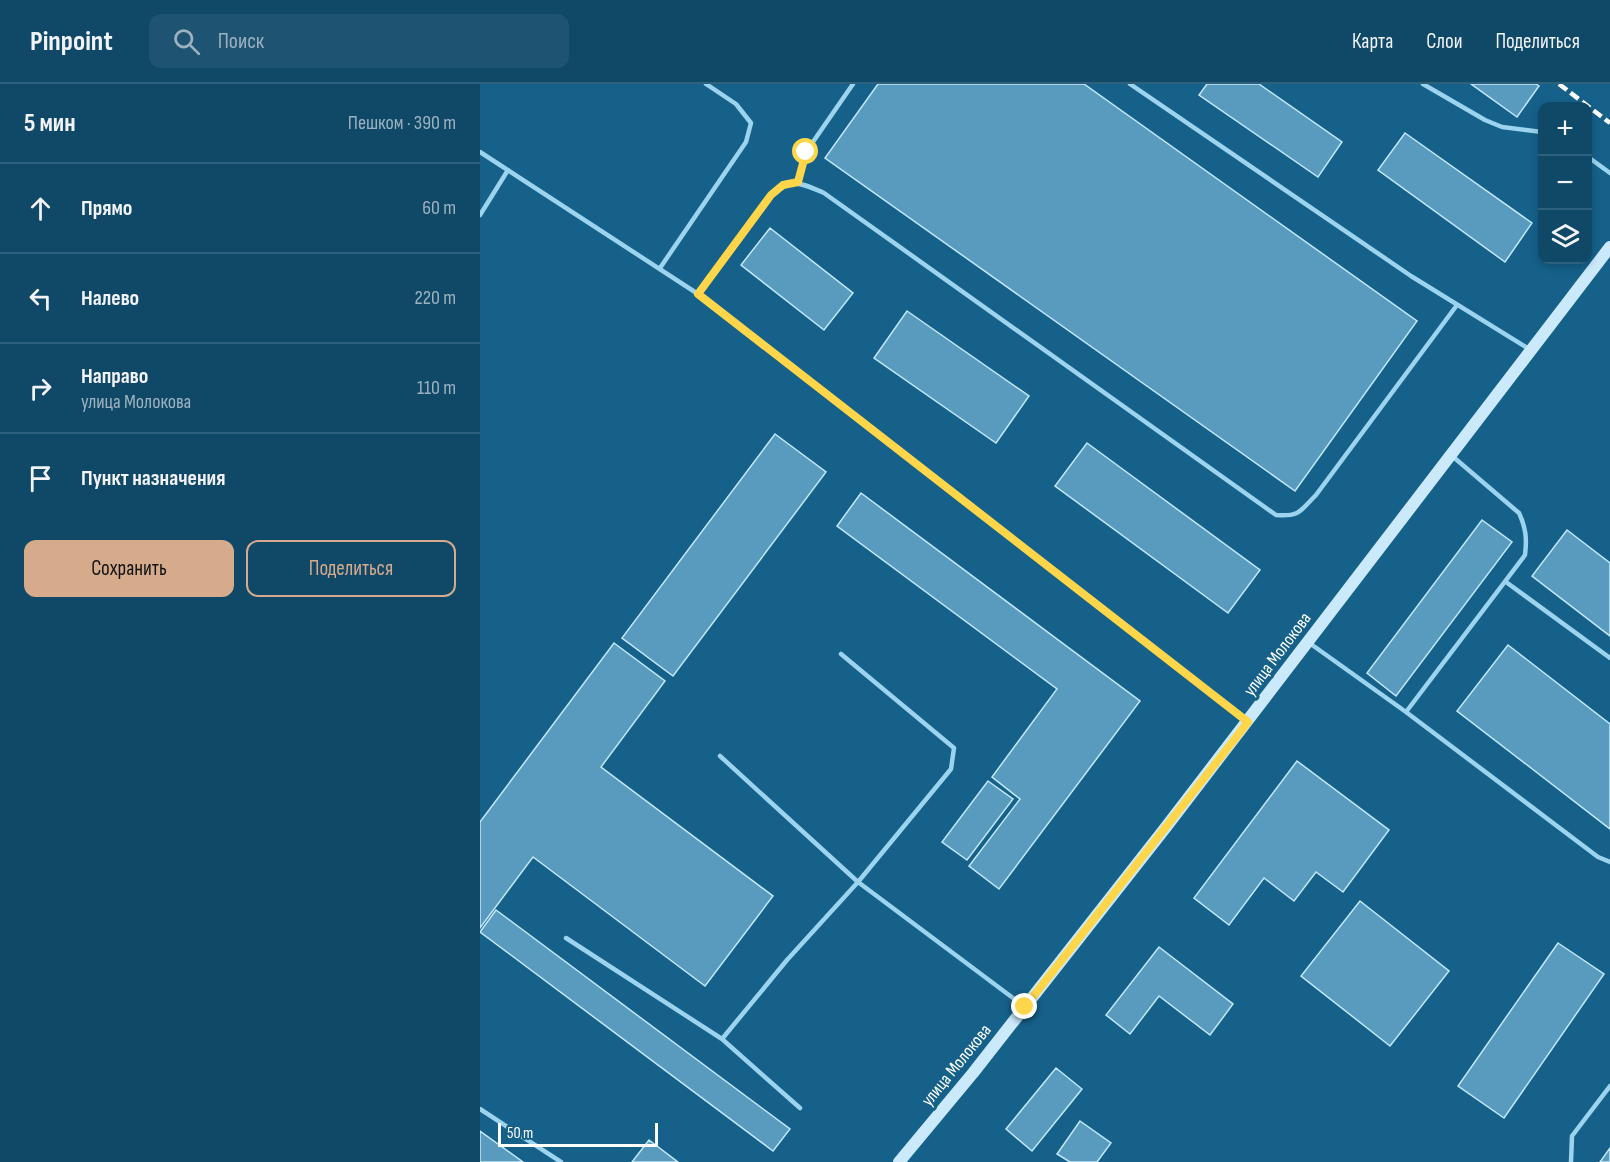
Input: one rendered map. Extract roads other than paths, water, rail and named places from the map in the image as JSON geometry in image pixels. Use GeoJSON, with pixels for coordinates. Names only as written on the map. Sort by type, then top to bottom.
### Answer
{"type":"FeatureCollection","features":[{"type":"Feature","properties":{"kind":"street","name":"улица Молокова"},"geometry":{"type":"LineString","coordinates":[[903,1161],[1248,722],[1610,248]]}},
{"type":"Feature","properties":{"kind":"lane"},"geometry":{"type":"LineString","coordinates":[[660,268],[746,142],[751,123],[736,104],[706,84]]}},
{"type":"Feature","properties":{"kind":"lane"},"geometry":{"type":"LineString","coordinates":[[798,182],[806,152],[853,84]]}},
{"type":"Feature","properties":{"kind":"lane"},"geometry":{"type":"LineString","coordinates":[[1130,84],[1411,276],[1532,350]]}},
{"type":"Feature","properties":{"kind":"lane"},"geometry":{"type":"LineString","coordinates":[[1423,84],[1485,120],[1502,127],[1538,132]]}},
{"type":"Feature","properties":{"kind":"lane"},"geometry":{"type":"LineString","coordinates":[[480,152],[698,294],[1248,722]]}},
{"type":"Feature","properties":{"kind":"lane"},"geometry":{"type":"LineString","coordinates":[[1592,160],[1610,173]]}},
{"type":"Feature","properties":{"kind":"lane"},"geometry":{"type":"LineString","coordinates":[[480,215],[508,170]]}},
{"type":"Feature","properties":{"kind":"lane"},"geometry":{"type":"LineString","coordinates":[[698,294],[771,195],[783,185],[798,182],[824,193],[1276,515],[1298,514],[1316,495],[1457,305]]}},
{"type":"Feature","properties":{"kind":"lane"},"geometry":{"type":"LineString","coordinates":[[1406,712],[1506,582],[1524,555],[1527,541],[1525,526],[1519,513],[1451,455]]}},
{"type":"Feature","properties":{"kind":"lane"},"geometry":{"type":"LineString","coordinates":[[1506,582],[1610,658]]}},
{"type":"Feature","properties":{"kind":"lane"},"geometry":{"type":"LineString","coordinates":[[1308,642],[1406,712],[1598,857],[1610,862]]}},
{"type":"Feature","properties":{"kind":"lane"},"geometry":{"type":"LineString","coordinates":[[723,1039],[787,960],[858,882],[951,769],[954,748],[842,654]]}},
{"type":"Feature","properties":{"kind":"lane"},"geometry":{"type":"LineString","coordinates":[[720,756],[858,882],[1025,1007]]}},
{"type":"Feature","properties":{"kind":"lane"},"geometry":{"type":"LineString","coordinates":[[566,938],[702,1028],[723,1039],[800,1108]]}},
{"type":"Feature","properties":{"kind":"lane"},"geometry":{"type":"LineString","coordinates":[[1571,1162],[1572,1136],[1610,1086]]}},
{"type":"Feature","properties":{"kind":"lane"},"geometry":{"type":"LineString","coordinates":[[480,1109],[561,1162]]}},
{"type":"Feature","properties":{"kind":"railway"},"geometry":{"type":"LineString","coordinates":[[1559,84],[1610,123]]}}]}
